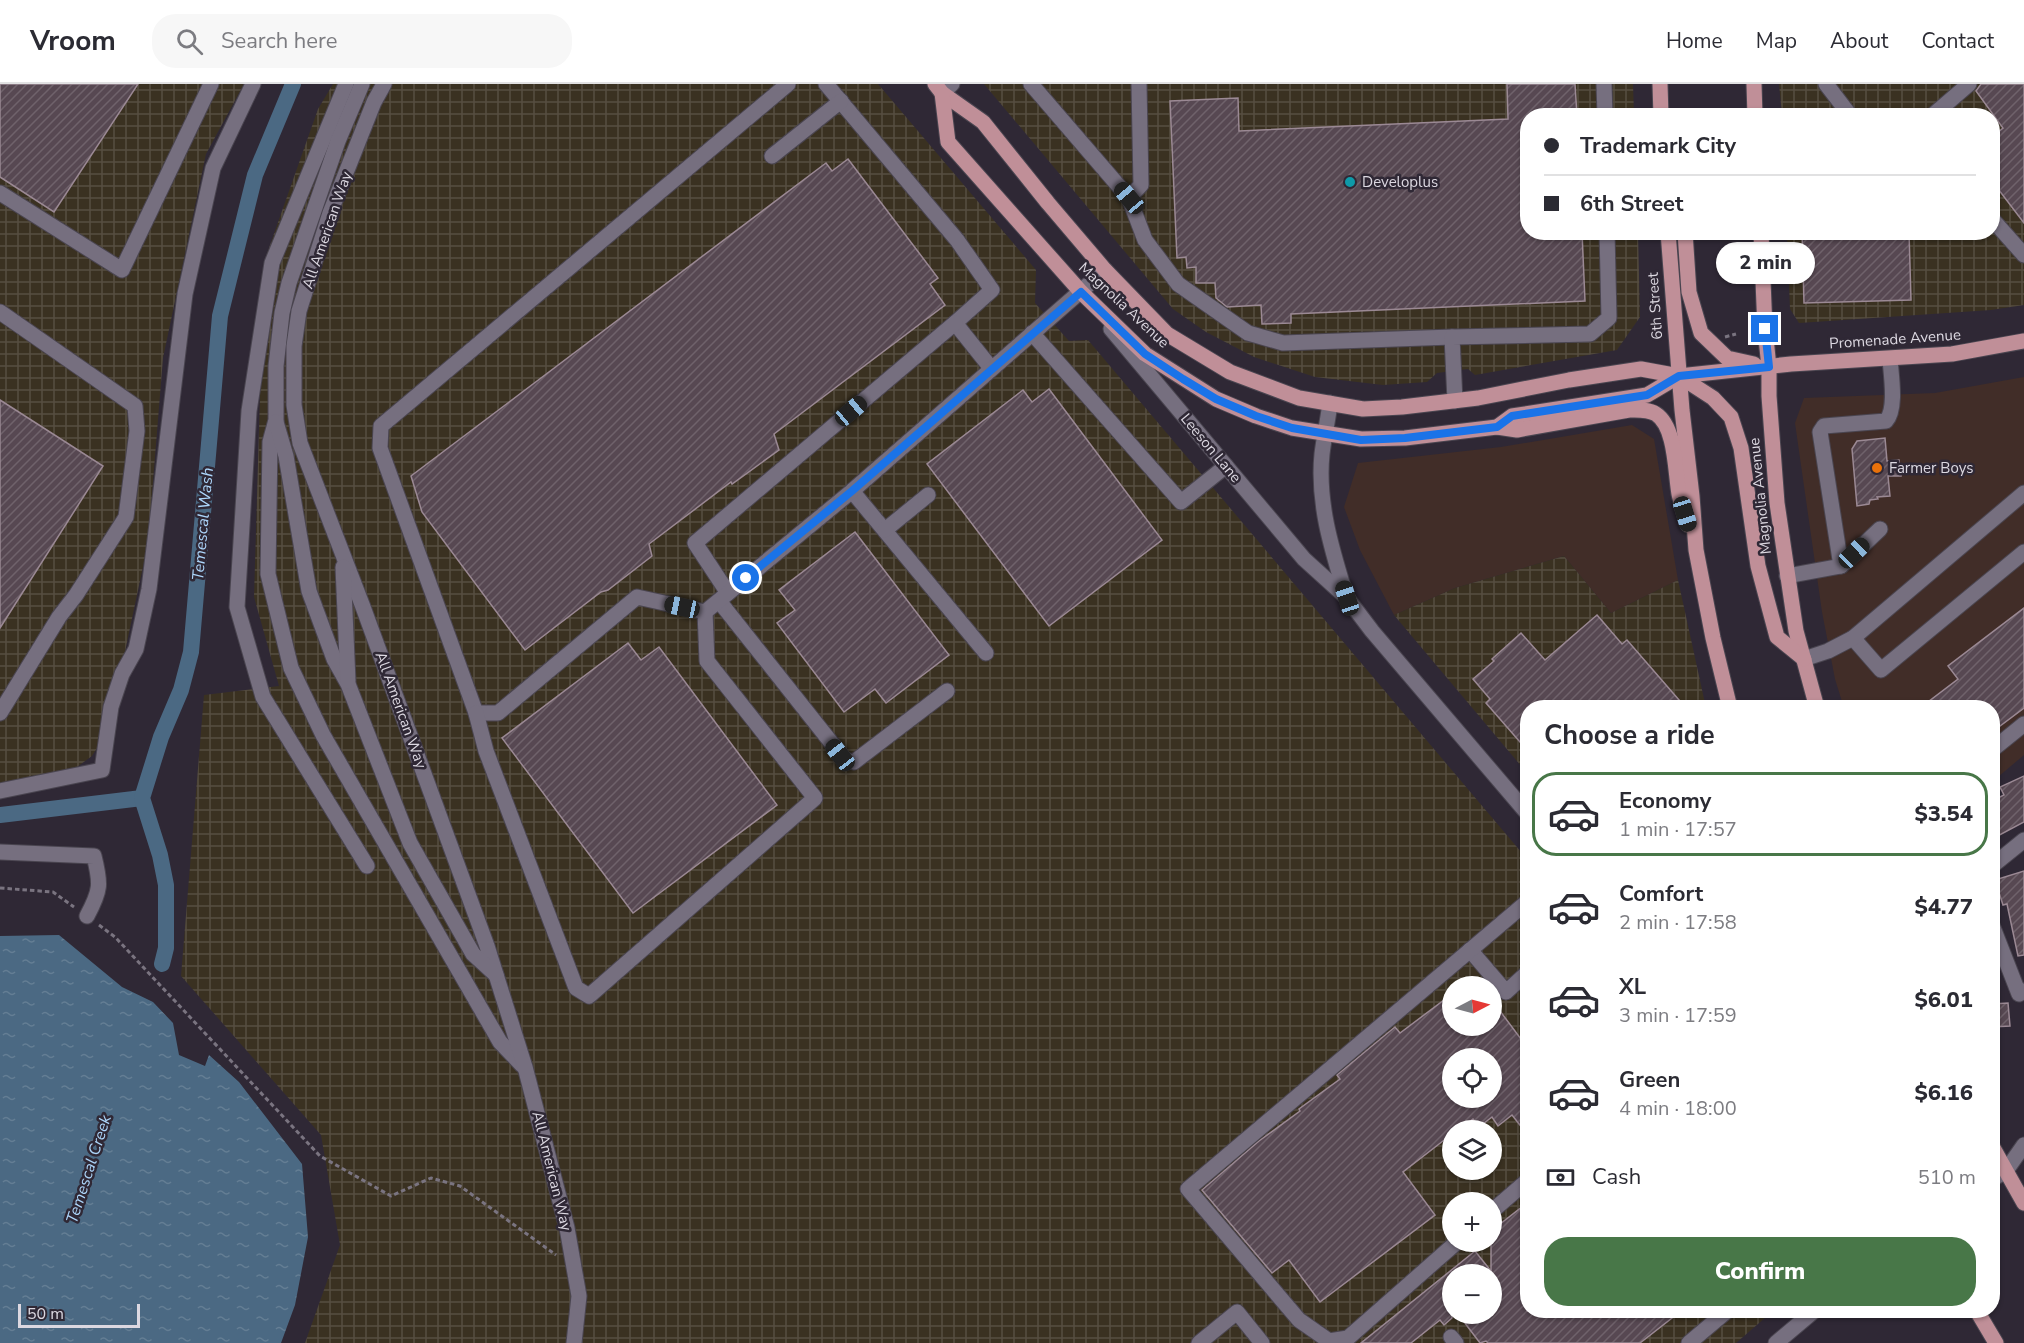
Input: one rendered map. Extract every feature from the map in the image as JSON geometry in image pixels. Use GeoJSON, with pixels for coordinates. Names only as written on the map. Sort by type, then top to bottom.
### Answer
{"type":"FeatureCollection","features":[{"type":"Feature","properties":{"kind":"main road"},"geometry":{"type":"LineString","coordinates":[[1660,84],[1661,108]]}},
{"type":"Feature","properties":{"kind":"main road"},"geometry":{"type":"LineString","coordinates":[[1754,84],[1755,108]]}},
{"type":"Feature","properties":{"kind":"main road","name":"Magnolia Avenue"},"geometry":{"type":"LineString","coordinates":[[943,87],[983,122],[1105,270],[1167,334],[1222,368],[1266,387],[1299,398],[1363,409],[1455,401],[1641,369],[1679,376],[1769,367],[1777,503],[1787,576],[1796,631],[1815,700]]}},
{"type":"Feature","properties":{"kind":"main road","name":"Magnolia Avenue"},"geometry":{"type":"LineString","coordinates":[[943,87],[948,142],[1081,292],[1145,354],[1216,399],[1256,416],[1292,428],[1361,440],[1405,438],[1497,427],[1512,416],[1647,395],[1679,376]]}},
{"type":"Feature","properties":{"kind":"main road","name":"6th Street"},"geometry":{"type":"LineString","coordinates":[[1669,240],[1679,376]]}},
{"type":"Feature","properties":{"kind":"main road"},"geometry":{"type":"LineString","coordinates":[[1686,240],[1689,292],[1701,333],[1727,358],[1769,367],[1761,240]]}},
{"type":"Feature","properties":{"kind":"main road","name":"Promenade Avenue"},"geometry":{"type":"LineString","coordinates":[[1769,367],[1952,354],[2024,341]]}},
{"type":"Feature","properties":{"kind":"main road"},"geometry":{"type":"LineString","coordinates":[[1679,376],[1696,550]]}},
{"type":"Feature","properties":{"kind":"main road"},"geometry":{"type":"LineString","coordinates":[[1679,376],[1713,398],[1731,417],[1741,448],[1758,566],[1777,637],[1804,659]]}},
{"type":"Feature","properties":{"kind":"main road"},"geometry":{"type":"LineString","coordinates":[[1497,427],[1517,430],[1629,410],[1644,410],[1656,414],[1665,422],[1671,436],[1679,496],[1696,550],[1728,700]]}},
{"type":"Feature","properties":{"kind":"main road"},"geometry":{"type":"LineString","coordinates":[[2000,1177],[2024,1203]]}},
{"type":"Feature","properties":{"kind":"main road"},"geometry":{"type":"LineString","coordinates":[[1981,1318],[1996,1343]]}},
{"type":"Feature","properties":{"kind":"street"},"geometry":{"type":"LineString","coordinates":[[0,193],[122,270],[211,84]]}},
{"type":"Feature","properties":{"kind":"street"},"geometry":{"type":"LineString","coordinates":[[0,791],[102,770],[111,708],[122,674],[136,650],[149,589],[185,294],[213,168],[252,84]]}},
{"type":"Feature","properties":{"kind":"street"},"geometry":{"type":"LineString","coordinates":[[346,84],[272,263],[249,411],[237,607],[263,697],[367,866]]}},
{"type":"Feature","properties":{"kind":"street","name":"All American Way"},"geometry":{"type":"LineString","coordinates":[[276,420],[276,366],[282,313],[289,283],[338,141],[362,84]]}},
{"type":"Feature","properties":{"kind":"street","name":"All American Way"},"geometry":{"type":"LineString","coordinates":[[384,84],[374,102],[330,213],[299,311],[294,346],[294,405],[300,444],[483,935],[525,1067],[567,1228],[579,1296],[574,1343]]}},
{"type":"Feature","properties":{"kind":"street"},"geometry":{"type":"LineString","coordinates":[[705,612],[707,661],[815,798],[589,996],[576,988],[486,751],[476,713],[380,448],[381,426],[788,84]]}},
{"type":"Feature","properties":{"kind":"street"},"geometry":{"type":"LineString","coordinates":[[826,84],[957,240],[992,290],[696,543],[723,597],[845,760],[854,762],[946,692]]}},
{"type":"Feature","properties":{"kind":"street"},"geometry":{"type":"LineString","coordinates":[[1031,84],[1129,198],[1145,240],[1178,284],[1248,333],[1283,343],[1590,334],[1609,318],[1607,240]]}},
{"type":"Feature","properties":{"kind":"street"},"geometry":{"type":"LineString","coordinates":[[1129,198],[1141,185],[1139,84]]}},
{"type":"Feature","properties":{"kind":"street"},"geometry":{"type":"LineString","coordinates":[[1604,84],[1605,108]]}},
{"type":"Feature","properties":{"kind":"street"},"geometry":{"type":"LineString","coordinates":[[1826,84],[1844,108]]}},
{"type":"Feature","properties":{"kind":"street"},"geometry":{"type":"LineString","coordinates":[[1941,108],[1969,84]]}},
{"type":"Feature","properties":{"kind":"street"},"geometry":{"type":"LineString","coordinates":[[772,156],[841,101]]}},
{"type":"Feature","properties":{"kind":"street"},"geometry":{"type":"LineString","coordinates":[[2000,228],[2024,255]]}},
{"type":"Feature","properties":{"kind":"street"},"geometry":{"type":"LineString","coordinates":[[705,612],[852,491],[1105,270]]}},
{"type":"Feature","properties":{"kind":"street","name":"Leeson Lane"},"geometry":{"type":"LineString","coordinates":[[1081,292],[1305,559],[1347,598],[1372,631],[1520,805]]}},
{"type":"Feature","properties":{"kind":"street"},"geometry":{"type":"LineString","coordinates":[[0,312],[135,406],[136,431],[126,518],[59,617],[0,713]]}},
{"type":"Feature","properties":{"kind":"street"},"geometry":{"type":"LineString","coordinates":[[955,322],[991,368]]}},
{"type":"Feature","properties":{"kind":"street"},"geometry":{"type":"LineString","coordinates":[[1032,333],[1181,502],[1226,466]]}},
{"type":"Feature","properties":{"kind":"street"},"geometry":{"type":"LineString","coordinates":[[1452,337],[1455,401]]}},
{"type":"Feature","properties":{"kind":"street"},"geometry":{"type":"LineString","coordinates":[[1841,566],[1820,432],[1824,426],[1886,421],[1889,418],[1892,408],[1890,358]]}},
{"type":"Feature","properties":{"kind":"street","name":"Leeson Lane"},"geometry":{"type":"LineString","coordinates":[[1330,403],[1322,455],[1321,488],[1325,521],[1347,598]]}},
{"type":"Feature","properties":{"kind":"street"},"geometry":{"type":"LineString","coordinates":[[276,420],[286,456],[309,591],[334,659],[348,684],[410,843],[472,954],[496,976]]}},
{"type":"Feature","properties":{"kind":"street"},"geometry":{"type":"LineString","coordinates":[[276,420],[270,442],[268,574],[291,668],[323,735],[500,1042],[525,1067]]}},
{"type":"Feature","properties":{"kind":"street"},"geometry":{"type":"LineString","coordinates":[[852,491],[986,653]]}},
{"type":"Feature","properties":{"kind":"street"},"geometry":{"type":"LineString","coordinates":[[1804,659],[1828,651],[1853,638],[2024,494]]}},
{"type":"Feature","properties":{"kind":"street"},"geometry":{"type":"LineString","coordinates":[[885,530],[928,495]]}},
{"type":"Feature","properties":{"kind":"street"},"geometry":{"type":"LineString","coordinates":[[1787,576],[1841,566],[1880,529]]}},
{"type":"Feature","properties":{"kind":"street"},"geometry":{"type":"LineString","coordinates":[[1853,638],[1881,670],[2024,552]]}},
{"type":"Feature","properties":{"kind":"street"},"geometry":{"type":"LineString","coordinates":[[343,555],[348,684]]}},
{"type":"Feature","properties":{"kind":"street"},"geometry":{"type":"LineString","coordinates":[[476,713],[498,713],[637,597],[705,612]]}},
{"type":"Feature","properties":{"kind":"street"},"geometry":{"type":"LineString","coordinates":[[2000,744],[2024,724]]}},
{"type":"Feature","properties":{"kind":"street"},"geometry":{"type":"LineString","coordinates":[[2000,860],[2024,840]]}},
{"type":"Feature","properties":{"kind":"street"},"geometry":{"type":"LineString","coordinates":[[410,843],[424,910]]}},
{"type":"Feature","properties":{"kind":"street"},"geometry":{"type":"LineString","coordinates":[[0,852],[94,856],[100,880],[96,899],[87,916]]}},
{"type":"Feature","properties":{"kind":"street"},"geometry":{"type":"LineString","coordinates":[[1446,1252],[1348,1338],[1329,1341],[1299,1320],[1188,1189],[1520,908]]}},
{"type":"Feature","properties":{"kind":"street"},"geometry":{"type":"LineString","coordinates":[[2000,945],[2019,994],[2024,991]]}},
{"type":"Feature","properties":{"kind":"street"},"geometry":{"type":"LineString","coordinates":[[1470,951],[1506,992],[1520,979]]}},
{"type":"Feature","properties":{"kind":"street"},"geometry":{"type":"LineString","coordinates":[[2000,1175],[2024,1145]]}},
{"type":"Feature","properties":{"kind":"street"},"geometry":{"type":"LineString","coordinates":[[1502,1203],[1520,1187]]}},
{"type":"Feature","properties":{"kind":"street"},"geometry":{"type":"LineString","coordinates":[[1199,1343],[1237,1312],[1263,1343]]}},
{"type":"Feature","properties":{"kind":"street"},"geometry":{"type":"LineString","coordinates":[[1689,1343],[1719,1318]]}},
{"type":"Feature","properties":{"kind":"street"},"geometry":{"type":"LineString","coordinates":[[1776,1343],[1806,1318]]}},
{"type":"Feature","properties":{"kind":"path"},"geometry":{"type":"LineString","coordinates":[[0,888],[53,892],[115,937],[320,1156],[391,1196],[431,1178],[460,1186],[574,1268]]}},
{"type":"Feature","properties":{"kind":"shaded area"},"geometry":{"type":"Polygon","coordinates":[[[0,84],[244,84],[206,154],[163,358],[148,543],[123,661],[99,745],[92,756],[66,775],[0,783],[0,84]]]}},
{"type":"Feature","properties":{"kind":"shaded area"},"geometry":{"type":"Polygon","coordinates":[[[333,84],[878,84],[1036,270],[1035,303],[1069,341],[1088,340],[1520,851],[1520,1318],[1765,1318],[1736,1343],[305,1343],[340,1245],[321,1135],[181,976],[204,695],[279,686],[254,597],[264,262],[318,109],[333,84]]]}},
{"type":"Feature","properties":{"kind":"shaded area"},"geometry":{"type":"Polygon","coordinates":[[[984,84],[1633,84],[1634,108],[1520,108],[1520,240],[1638,240],[1640,317],[1617,350],[1475,375],[1468,369],[1437,373],[1427,382],[1383,385],[1315,377],[1254,357],[1206,332],[1173,309],[984,84]]]}},
{"type":"Feature","properties":{"kind":"shaded area"},"geometry":{"type":"Polygon","coordinates":[[[1779,84],[2024,84],[2024,305],[1991,310],[1799,323],[1790,309],[1787,240],[2000,240],[2000,108],[1781,108],[1779,84]]]}},
{"type":"Feature","properties":{"kind":"shaded area"},"geometry":{"type":"Polygon","coordinates":[[[2024,377],[2024,755],[2000,775],[2000,700],[1842,700],[1835,679],[1822,612],[1795,423],[1804,398],[1935,393],[2024,377]]]}},
{"type":"Feature","properties":{"kind":"shaded area"},"geometry":{"type":"Polygon","coordinates":[[[1632,425],[1654,439],[1678,580],[1611,613],[1564,556],[1455,588],[1394,615],[1360,550],[1344,507],[1358,463],[1501,447],[1632,425]]]}},
{"type":"Feature","properties":{"kind":"shaded area"},"geometry":{"type":"Polygon","coordinates":[[[1564,556],[1611,613],[1678,580],[1704,700],[1520,700],[1520,765],[1394,615],[1455,588],[1564,556]]]}},
{"type":"Feature","properties":{"kind":"water","name":"Temescal Creek"},"geometry":{"type":"Polygon","coordinates":[[[59,935],[122,987],[153,1002],[173,1023],[179,1055],[205,1066],[209,1055],[239,1082],[302,1164],[308,1237],[295,1305],[281,1343],[0,1343],[0,936],[59,935]]]}},
{"type":"Feature","properties":{"kind":"building"},"geometry":{"type":"Polygon","coordinates":[[[0,84],[138,84],[54,212],[0,177],[0,84]]]}},
{"type":"Feature","properties":{"kind":"building","name":"Developlus"},"geometry":{"type":"Polygon","coordinates":[[[1507,84],[1575,84],[1576,108],[1520,108],[1520,240],[1582,240],[1585,301],[1291,314],[1291,323],[1262,324],[1261,305],[1227,307],[1216,298],[1215,283],[1196,283],[1196,267],[1187,268],[1186,257],[1177,258],[1170,101],[1238,98],[1239,131],[1508,119],[1507,84]]]}},
{"type":"Feature","properties":{"kind":"building"},"geometry":{"type":"Polygon","coordinates":[[[1981,84],[2024,84],[2024,223],[2000,192],[2000,130],[2003,128],[2000,124],[2000,108],[1988,108],[1976,91],[1981,84]]]}},
{"type":"Feature","properties":{"kind":"building"},"geometry":{"type":"Polygon","coordinates":[[[848,159],[938,278],[930,284],[945,305],[774,434],[779,450],[732,484],[731,482],[649,544],[652,556],[525,650],[422,512],[411,476],[826,163],[832,171],[848,159]]]}},
{"type":"Feature","properties":{"kind":"building"},"geometry":{"type":"Polygon","coordinates":[[[1802,240],[1909,240],[1911,300],[1804,303],[1802,240]]]}},
{"type":"Feature","properties":{"kind":"building"},"geometry":{"type":"Polygon","coordinates":[[[1049,389],[1162,540],[1049,626],[927,464],[1023,390],[1032,402],[1049,389]]]}},
{"type":"Feature","properties":{"kind":"building"},"geometry":{"type":"Polygon","coordinates":[[[0,400],[103,466],[0,628],[0,400]]]}},
{"type":"Feature","properties":{"kind":"building","name":"Farmer Boys"},"geometry":{"type":"Polygon","coordinates":[[[1885,438],[1887,461],[1899,460],[1901,476],[1888,476],[1890,496],[1877,497],[1878,499],[1870,500],[1869,504],[1857,506],[1852,449],[1857,441],[1885,438]]]}},
{"type":"Feature","properties":{"kind":"building"},"geometry":{"type":"Polygon","coordinates":[[[855,532],[949,655],[886,703],[875,689],[844,712],[777,623],[795,610],[779,590],[855,532]]]}},
{"type":"Feature","properties":{"kind":"building"},"geometry":{"type":"Polygon","coordinates":[[[2024,608],[2024,708],[2000,726],[2000,700],[1930,700],[1958,679],[1948,666],[2024,608]]]}},
{"type":"Feature","properties":{"kind":"building"},"geometry":{"type":"Polygon","coordinates":[[[1597,615],[1622,644],[1627,640],[1679,700],[1520,700],[1520,742],[1486,703],[1490,699],[1473,679],[1521,633],[1545,660],[1597,615]]]}},
{"type":"Feature","properties":{"kind":"building"},"geometry":{"type":"Polygon","coordinates":[[[628,643],[641,660],[659,647],[777,805],[633,913],[502,738],[628,643]]]}},
{"type":"Feature","properties":{"kind":"building"},"geometry":{"type":"Polygon","coordinates":[[[2024,776],[2024,822],[2000,835],[2000,797],[2004,795],[2000,787],[2024,776]]]}},
{"type":"Feature","properties":{"kind":"building"},"geometry":{"type":"Polygon","coordinates":[[[2024,871],[2024,955],[2018,956],[2007,904],[2003,905],[2000,896],[2000,878],[2024,871]]]}},
{"type":"Feature","properties":{"kind":"building"},"geometry":{"type":"Polygon","coordinates":[[[1442,1002],[1442,1036],[1502,1036],[1502,1014],[1520,1038],[1520,1125],[1512,1115],[1502,1123],[1502,1120],[1494,1120],[1492,1117],[1488,1120],[1442,1120],[1442,1142],[1403,1172],[1435,1215],[1320,1302],[1289,1260],[1272,1273],[1202,1190],[1259,1141],[1340,1079],[1337,1075],[1395,1027],[1400,1033],[1442,1002]]]}},
{"type":"Feature","properties":{"kind":"building"},"geometry":{"type":"Polygon","coordinates":[[[2008,1003],[2010,1026],[2000,1027],[2000,1004],[2008,1003]]]}},
{"type":"Feature","properties":{"kind":"building"},"geometry":{"type":"Polygon","coordinates":[[[1520,1208],[1520,1318],[1672,1318],[1640,1343],[1488,1343],[1486,1341],[1480,1343],[1466,1324],[1502,1324],[1502,1264],[1491,1264],[1491,1252],[1502,1252],[1502,1222],[1520,1208]]]}},
{"type":"Feature","properties":{"kind":"building"},"geometry":{"type":"Polygon","coordinates":[[[1474,1252],[1485,1264],[1459,1264],[1474,1252]]]}},
{"type":"Feature","properties":{"kind":"building"},"geometry":{"type":"Polygon","coordinates":[[[1442,1278],[1442,1322],[1440,1320],[1411,1343],[1361,1343],[1442,1278]]]}},
{"type":"Feature","properties":{"kind":"waterway","name":"Temescal Wash"},"geometry":{"type":"LineString","coordinates":[[162,964],[166,948],[166,885],[160,855],[142,798],[161,737],[181,690],[191,652],[220,316],[255,175],[293,84]]}},
{"type":"Feature","properties":{"kind":"waterway"},"geometry":{"type":"LineString","coordinates":[[0,815],[142,798]]}},
{"type":"Feature","properties":{"kind":"place","name":"Developlus"},"geometry":{"type":"Point","coordinates":[1350,182]}},
{"type":"Feature","properties":{"kind":"place","name":"Farmer Boys"},"geometry":{"type":"Point","coordinates":[1877,468]}},
{"type":"Feature","properties":{"kind":"route"},"geometry":{"type":"LineString","coordinates":[[746,578],[852,491],[1081,292],[1145,354],[1216,399],[1292,428],[1361,440],[1405,438],[1497,427],[1512,416],[1647,395],[1679,376],[1769,367],[1765,329]]}}]}
